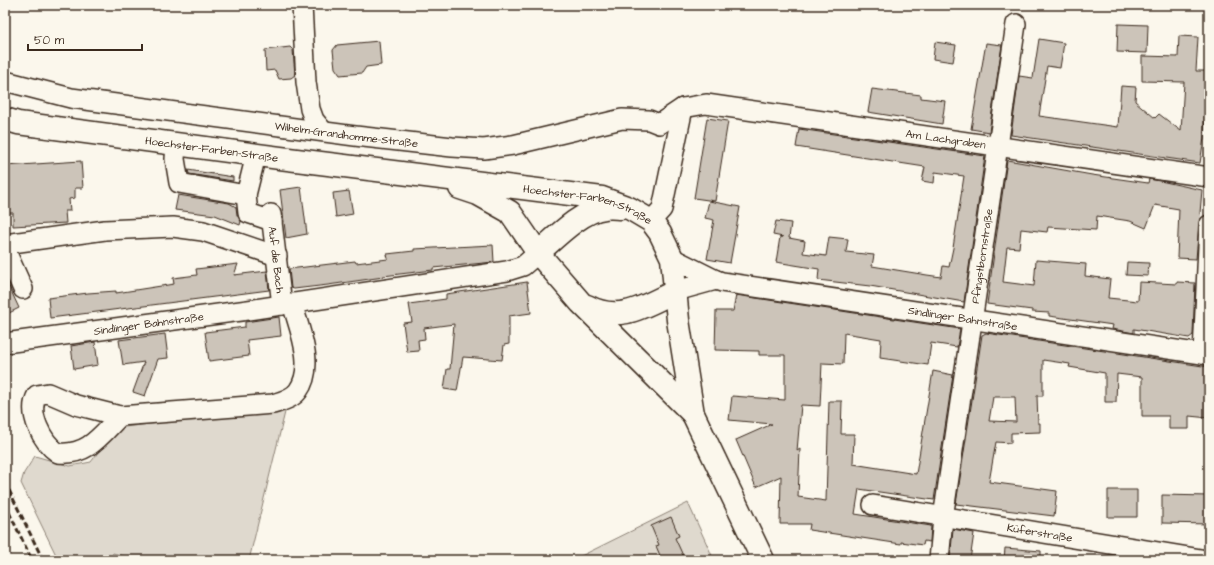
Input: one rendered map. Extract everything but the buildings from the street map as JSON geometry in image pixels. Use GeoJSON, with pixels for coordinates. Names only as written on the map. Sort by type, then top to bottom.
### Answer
{"type":"FeatureCollection","features":[{"type":"Feature","properties":{"kind":"main road","name":"Hoechster-Farben-Straße"},"geometry":{"type":"LineString","coordinates":[[5,119],[18,123],[256,155],[602,198],[628,208],[652,221],[660,233],[670,254],[676,291],[678,320],[693,414],[763,560]]}},
{"type":"Feature","properties":{"kind":"main road","name":"Hoechster-Farben-Straße"},"geometry":{"type":"LineString","coordinates":[[419,176],[478,194],[510,212],[538,253],[574,296],[693,414]]}},
{"type":"Feature","properties":{"kind":"main road"},"geometry":{"type":"LineString","coordinates":[[538,253],[575,221],[604,208],[628,208]]}},
{"type":"Feature","properties":{"kind":"main road"},"geometry":{"type":"LineString","coordinates":[[575,221],[564,241],[561,255],[561,270],[574,296],[598,312],[622,314],[651,304],[676,291]]}},
{"type":"Feature","properties":{"kind":"main road"},"geometry":{"type":"LineString","coordinates":[[643,306],[662,286],[667,272],[670,254]]}},
{"type":"Feature","properties":{"kind":"street"},"geometry":{"type":"LineString","coordinates":[[302,5],[306,82],[310,109],[314,120],[323,131]]}},
{"type":"Feature","properties":{"kind":"street","name":"Pfingstbornstraße"},"geometry":{"type":"LineString","coordinates":[[939,560],[943,518],[1016,24]]}},
{"type":"Feature","properties":{"kind":"street","name":"Wilhelm-Grandhomme-Straße"},"geometry":{"type":"LineString","coordinates":[[5,81],[71,98],[452,148],[484,148],[513,145],[622,119],[649,120],[659,124]]}},
{"type":"Feature","properties":{"kind":"street","name":"Am Lachgraben"},"geometry":{"type":"LineString","coordinates":[[683,108],[706,104],[1209,177]]}},
{"type":"Feature","properties":{"kind":"street"},"geometry":{"type":"LineString","coordinates":[[671,170],[670,142],[659,124],[683,108]]}},
{"type":"Feature","properties":{"kind":"street"},"geometry":{"type":"LineString","coordinates":[[652,221],[662,209],[683,108]]}},
{"type":"Feature","properties":{"kind":"street"},"geometry":{"type":"LineString","coordinates":[[176,144],[175,158],[179,183],[246,195],[256,155]]}},
{"type":"Feature","properties":{"kind":"street","name":"Auf die Bach"},"geometry":{"type":"LineString","coordinates":[[246,195],[248,213],[272,218],[277,256],[287,304]]}},
{"type":"Feature","properties":{"kind":"street"},"geometry":{"type":"LineString","coordinates":[[1206,354],[1209,224]]}},
{"type":"Feature","properties":{"kind":"street"},"geometry":{"type":"LineString","coordinates":[[5,244],[105,230],[173,226],[203,231],[277,256]]}},
{"type":"Feature","properties":{"kind":"street"},"geometry":{"type":"LineString","coordinates":[[5,250],[23,289]]}},
{"type":"Feature","properties":{"kind":"street","name":"Sindlinger Bahnstraße"},"geometry":{"type":"LineString","coordinates":[[5,343],[287,304],[507,271],[523,266],[538,253]]}},
{"type":"Feature","properties":{"kind":"street","name":"Sindlinger Bahnstraße"},"geometry":{"type":"LineString","coordinates":[[670,254],[716,280],[1206,354]]}},
{"type":"Feature","properties":{"kind":"street","name":"Sindlinger Bahnstraße"},"geometry":{"type":"LineString","coordinates":[[676,291],[716,280]]}},
{"type":"Feature","properties":{"kind":"street"},"geometry":{"type":"LineString","coordinates":[[120,416],[273,404],[290,398],[298,391],[305,374],[305,351],[287,304]]}},
{"type":"Feature","properties":{"kind":"street","name":"Küferstraße"},"geometry":{"type":"LineString","coordinates":[[873,505],[943,518],[1207,560]]}},
{"type":"Feature","properties":{"kind":"shaded area"},"geometry":{"type":"Polygon","coordinates":[[[286,408],[249,560],[137,560],[113,553],[111,560],[66,560],[57,557],[21,483],[24,473],[35,456],[70,466],[91,462],[116,428],[286,408]]]}},
{"type":"Feature","properties":{"kind":"shaded area"},"geometry":{"type":"Polygon","coordinates":[[[688,503],[714,560],[573,560],[688,503]]]}},
{"type":"Feature","properties":{"kind":"railway"},"geometry":{"type":"LineString","coordinates":[[5,482],[43,560]]}},
{"type":"Feature","properties":{"kind":"railway"},"geometry":{"type":"LineString","coordinates":[[5,504],[32,560]]}}]}
